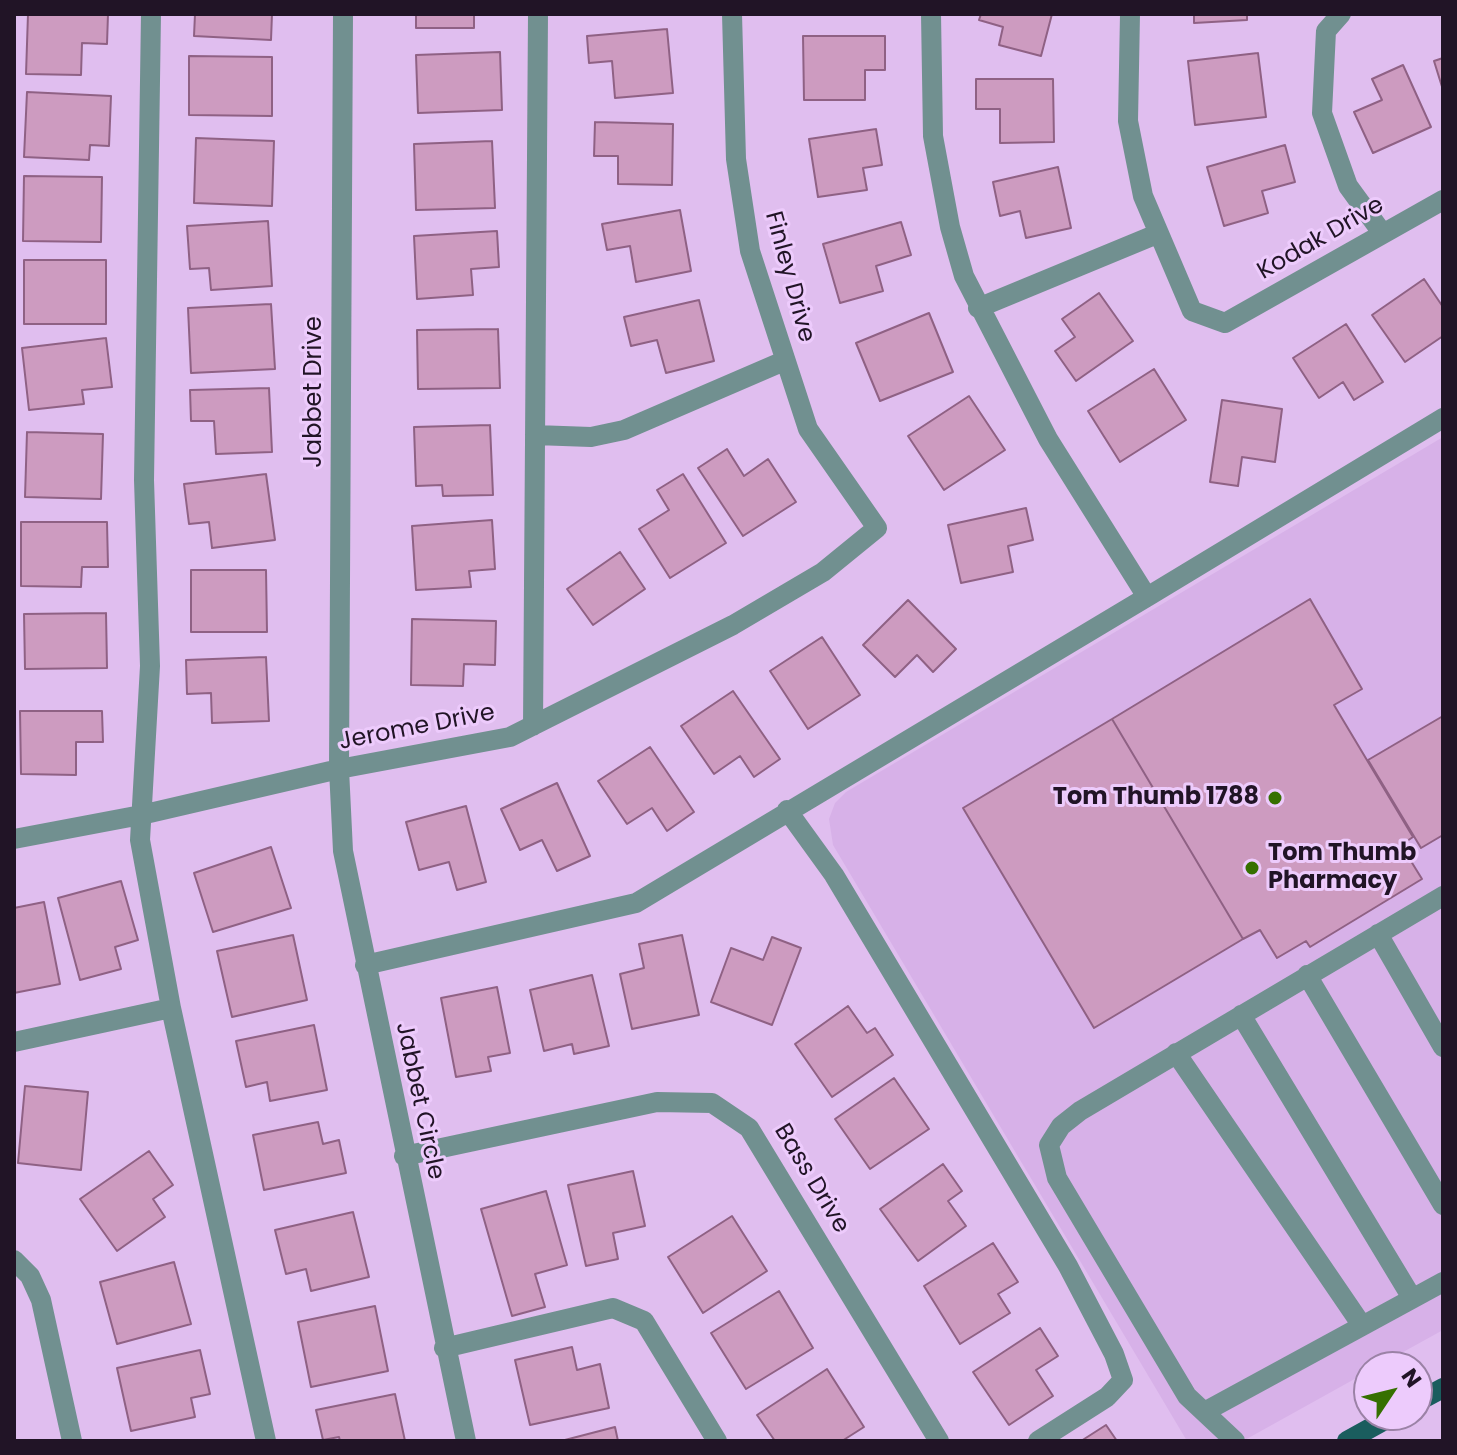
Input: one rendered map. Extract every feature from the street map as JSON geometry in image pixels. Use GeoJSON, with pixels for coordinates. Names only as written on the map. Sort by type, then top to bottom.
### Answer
{"type":"FeatureCollection","features":[{"type":"Feature","properties":{"kind":"main road"},"geometry":{"type":"LineString","coordinates":[[1347,1441],[1365,1431]]}},
{"type":"Feature","properties":{"kind":"street"},"geometry":{"type":"LineString","coordinates":[[151,14],[144,480],[150,666],[140,840],[171,1008],[266,1441]]}},
{"type":"Feature","properties":{"kind":"street","name":"Jabbet Drive"},"geometry":{"type":"LineString","coordinates":[[339,769],[343,14]]}},
{"type":"Feature","properties":{"kind":"street"},"geometry":{"type":"LineString","coordinates":[[533,726],[538,14]]}},
{"type":"Feature","properties":{"kind":"street","name":"Finley Drive"},"geometry":{"type":"LineString","coordinates":[[732,14],[738,175],[750,251],[808,429],[877,528]]}},
{"type":"Feature","properties":{"kind":"street"},"geometry":{"type":"LineString","coordinates":[[931,14],[933,136],[950,227],[964,276],[1048,439],[1147,597]]}},
{"type":"Feature","properties":{"kind":"street"},"geometry":{"type":"LineString","coordinates":[[978,308],[1157,234],[1143,196],[1128,121],[1130,14]]}},
{"type":"Feature","properties":{"kind":"street"},"geometry":{"type":"LineString","coordinates":[[1341,14],[1326,22],[1322,113],[1348,186],[1383,234]]}},
{"type":"Feature","properties":{"kind":"street","name":"Kodak Drive"},"geometry":{"type":"LineString","coordinates":[[1157,234],[1192,311],[1225,323],[1443,200]]}},
{"type":"Feature","properties":{"kind":"street"},"geometry":{"type":"LineString","coordinates":[[535,435],[591,437],[624,430],[784,361]]}},
{"type":"Feature","properties":{"kind":"street"},"geometry":{"type":"LineString","coordinates":[[365,965],[636,903],[1443,418]]}},
{"type":"Feature","properties":{"kind":"street","name":"Jerome Drive"},"geometry":{"type":"LineString","coordinates":[[14,839],[141,815],[339,769],[510,737],[733,625],[823,572],[877,528]]}},
{"type":"Feature","properties":{"kind":"street","name":"Jabbet Circle"},"geometry":{"type":"LineString","coordinates":[[339,769],[343,851],[444,1348],[466,1441]]}},
{"type":"Feature","properties":{"kind":"street"},"geometry":{"type":"LineString","coordinates":[[787,810],[850,902],[1068,1266],[1114,1354],[1123,1380],[1107,1397],[1038,1441]]}},
{"type":"Feature","properties":{"kind":"street"},"geometry":{"type":"LineString","coordinates":[[1235,1441],[1187,1396],[1057,1178],[1049,1145],[1061,1126],[1080,1111],[1443,896]]}},
{"type":"Feature","properties":{"kind":"street"},"geometry":{"type":"LineString","coordinates":[[1378,934],[1443,1047]]}},
{"type":"Feature","properties":{"kind":"street"},"geometry":{"type":"LineString","coordinates":[[1307,975],[1443,1205]]}},
{"type":"Feature","properties":{"kind":"street"},"geometry":{"type":"LineString","coordinates":[[14,1042],[171,1008]]}},
{"type":"Feature","properties":{"kind":"street"},"geometry":{"type":"LineString","coordinates":[[1241,1015],[1412,1298]]}},
{"type":"Feature","properties":{"kind":"street"},"geometry":{"type":"LineString","coordinates":[[1176,1053],[1361,1324]]}},
{"type":"Feature","properties":{"kind":"street","name":"Bass Drive"},"geometry":{"type":"LineString","coordinates":[[404,1156],[657,1102],[712,1103],[749,1128],[939,1441]]}},
{"type":"Feature","properties":{"kind":"street"},"geometry":{"type":"LineString","coordinates":[[14,1260],[30,1276],[41,1300],[72,1441]]}},
{"type":"Feature","properties":{"kind":"street"},"geometry":{"type":"LineString","coordinates":[[1206,1411],[1443,1282]]}},
{"type":"Feature","properties":{"kind":"street"},"geometry":{"type":"LineString","coordinates":[[444,1348],[613,1308],[644,1321],[717,1441]]}},
{"type":"Feature","properties":{"kind":"shaded area"},"geometry":{"type":"Polygon","coordinates":[[[1443,437],[1443,1330],[1405,1351],[1353,1351],[1353,1380],[1243,1441],[1187,1441],[833,845],[829,819],[835,803],[846,792],[1443,437]]]}},
{"type":"Feature","properties":{"kind":"building"},"geometry":{"type":"Polygon","coordinates":[[[28,14],[108,14],[107,44],[82,43],[81,75],[26,74],[28,14]]]}},
{"type":"Feature","properties":{"kind":"building"},"geometry":{"type":"Polygon","coordinates":[[[195,14],[272,14],[271,40],[194,36],[195,14]]]}},
{"type":"Feature","properties":{"kind":"building"},"geometry":{"type":"Polygon","coordinates":[[[416,14],[474,14],[474,28],[416,28],[416,14]]]}},
{"type":"Feature","properties":{"kind":"building"},"geometry":{"type":"Polygon","coordinates":[[[981,14],[1052,14],[1041,56],[999,45],[1003,27],[979,20],[981,14]]]}},
{"type":"Feature","properties":{"kind":"building"},"geometry":{"type":"Polygon","coordinates":[[[1194,14],[1247,14],[1247,20],[1194,23],[1194,14]]]}},
{"type":"Feature","properties":{"kind":"building"},"geometry":{"type":"Polygon","coordinates":[[[667,29],[673,93],[615,98],[612,61],[589,63],[587,36],[667,29]]]}},
{"type":"Feature","properties":{"kind":"building"},"geometry":{"type":"Polygon","coordinates":[[[803,36],[885,36],[885,70],[865,70],[865,100],[804,100],[803,36]]]}},
{"type":"Feature","properties":{"kind":"building"},"geometry":{"type":"Polygon","coordinates":[[[500,52],[502,110],[418,113],[416,55],[500,52]]]}},
{"type":"Feature","properties":{"kind":"building"},"geometry":{"type":"Polygon","coordinates":[[[1258,53],[1266,117],[1195,125],[1188,61],[1258,53]]]}},
{"type":"Feature","properties":{"kind":"building"},"geometry":{"type":"Polygon","coordinates":[[[189,56],[272,57],[272,116],[189,115],[189,56]]]}},
{"type":"Feature","properties":{"kind":"building"},"geometry":{"type":"Polygon","coordinates":[[[1443,58],[1443,90],[1434,61],[1443,58]]]}},
{"type":"Feature","properties":{"kind":"building"},"geometry":{"type":"Polygon","coordinates":[[[1403,65],[1431,127],[1373,153],[1354,112],[1382,100],[1372,79],[1403,65]]]}},
{"type":"Feature","properties":{"kind":"building"},"geometry":{"type":"Polygon","coordinates":[[[976,79],[1053,79],[1054,142],[1000,143],[1000,109],[976,109],[976,79]]]}},
{"type":"Feature","properties":{"kind":"building"},"geometry":{"type":"Polygon","coordinates":[[[27,92],[111,96],[109,146],[90,145],[89,160],[24,157],[27,92]]]}},
{"type":"Feature","properties":{"kind":"building"},"geometry":{"type":"Polygon","coordinates":[[[595,122],[673,124],[672,185],[618,184],[618,156],[594,156],[595,122]]]}},
{"type":"Feature","properties":{"kind":"building"},"geometry":{"type":"Polygon","coordinates":[[[876,129],[882,165],[863,168],[867,190],[818,197],[809,139],[876,129]]]}},
{"type":"Feature","properties":{"kind":"building"},"geometry":{"type":"Polygon","coordinates":[[[196,138],[274,141],[272,206],[194,203],[196,138]]]}},
{"type":"Feature","properties":{"kind":"building"},"geometry":{"type":"Polygon","coordinates":[[[492,141],[495,208],[416,210],[414,144],[492,141]]]}},
{"type":"Feature","properties":{"kind":"building"},"geometry":{"type":"Polygon","coordinates":[[[1285,145],[1295,182],[1262,191],[1268,213],[1224,226],[1207,167],[1285,145]]]}},
{"type":"Feature","properties":{"kind":"building"},"geometry":{"type":"Polygon","coordinates":[[[1058,167],[1071,228],[1026,238],[1020,211],[1000,216],[993,182],[1058,167]]]}},
{"type":"Feature","properties":{"kind":"building"},"geometry":{"type":"Polygon","coordinates":[[[24,176],[102,177],[101,242],[23,241],[24,176]]]}},
{"type":"Feature","properties":{"kind":"building"},"geometry":{"type":"Polygon","coordinates":[[[680,210],[691,271],[636,282],[630,246],[607,250],[602,224],[680,210]]]}},
{"type":"Feature","properties":{"kind":"building"},"geometry":{"type":"Polygon","coordinates":[[[268,221],[272,286],[211,290],[209,268],[190,269],[187,226],[268,221]]]}},
{"type":"Feature","properties":{"kind":"building"},"geometry":{"type":"Polygon","coordinates":[[[901,222],[911,255],[876,266],[883,291],[840,303],[823,244],[901,222]]]}},
{"type":"Feature","properties":{"kind":"building"},"geometry":{"type":"Polygon","coordinates":[[[497,231],[499,267],[471,269],[473,295],[417,299],[414,236],[497,231]]]}},
{"type":"Feature","properties":{"kind":"building"},"geometry":{"type":"Polygon","coordinates":[[[24,260],[106,260],[106,324],[24,324],[24,260]]]}},
{"type":"Feature","properties":{"kind":"building"},"geometry":{"type":"Polygon","coordinates":[[[1424,279],[1443,307],[1443,336],[1405,362],[1372,315],[1424,279]]]}},
{"type":"Feature","properties":{"kind":"building"},"geometry":{"type":"Polygon","coordinates":[[[1099,293],[1133,341],[1076,381],[1055,351],[1075,337],[1062,319],[1099,293]]]}},
{"type":"Feature","properties":{"kind":"building"},"geometry":{"type":"Polygon","coordinates":[[[699,300],[714,361],[666,373],[657,340],[631,346],[624,317],[699,300]]]}},
{"type":"Feature","properties":{"kind":"building"},"geometry":{"type":"Polygon","coordinates":[[[271,304],[275,369],[191,373],[188,308],[271,304]]]}},
{"type":"Feature","properties":{"kind":"building"},"geometry":{"type":"Polygon","coordinates":[[[929,313],[953,372],[880,401],[856,343],[929,313]]]}},
{"type":"Feature","properties":{"kind":"building"},"geometry":{"type":"Polygon","coordinates":[[[1346,324],[1383,382],[1354,400],[1343,382],[1319,398],[1293,358],[1346,324]]]}},
{"type":"Feature","properties":{"kind":"building"},"geometry":{"type":"Polygon","coordinates":[[[498,329],[500,388],[418,389],[417,330],[498,329]]]}},
{"type":"Feature","properties":{"kind":"building"},"geometry":{"type":"Polygon","coordinates":[[[106,338],[112,387],[82,390],[84,404],[29,410],[22,348],[106,338]]]}},
{"type":"Feature","properties":{"kind":"building"},"geometry":{"type":"Polygon","coordinates":[[[1154,369],[1186,420],[1120,462],[1088,411],[1154,369]]]}},
{"type":"Feature","properties":{"kind":"building"},"geometry":{"type":"Polygon","coordinates":[[[269,388],[272,452],[216,454],[214,421],[191,421],[190,390],[269,388]]]}},
{"type":"Feature","properties":{"kind":"building"},"geometry":{"type":"Polygon","coordinates":[[[969,396],[1005,450],[944,490],[908,436],[969,396]]]}},
{"type":"Feature","properties":{"kind":"building"},"geometry":{"type":"Polygon","coordinates":[[[1222,400],[1282,409],[1275,462],[1242,457],[1238,486],[1210,482],[1222,400]]]}},
{"type":"Feature","properties":{"kind":"building"},"geometry":{"type":"Polygon","coordinates":[[[490,425],[493,495],[443,496],[442,485],[416,486],[414,427],[490,425]]]}},
{"type":"Feature","properties":{"kind":"building"},"geometry":{"type":"Polygon","coordinates":[[[27,432],[103,434],[101,499],[25,497],[27,432]]]}},
{"type":"Feature","properties":{"kind":"building"},"geometry":{"type":"Polygon","coordinates":[[[727,449],[744,476],[768,459],[796,502],[743,536],[698,468],[727,449]]]}},
{"type":"Feature","properties":{"kind":"building"},"geometry":{"type":"Polygon","coordinates":[[[266,474],[275,540],[212,548],[209,522],[189,524],[184,484],[266,474]]]}},
{"type":"Feature","properties":{"kind":"building"},"geometry":{"type":"Polygon","coordinates":[[[683,474],[726,543],[670,578],[639,529],[669,510],[657,490],[683,474]]]}},
{"type":"Feature","properties":{"kind":"building"},"geometry":{"type":"Polygon","coordinates":[[[1026,508],[1033,540],[1008,546],[1013,572],[961,583],[948,525],[1026,508]]]}},
{"type":"Feature","properties":{"kind":"building"},"geometry":{"type":"Polygon","coordinates":[[[492,520],[495,569],[469,571],[471,587],[416,590],[412,526],[492,520]]]}},
{"type":"Feature","properties":{"kind":"building"},"geometry":{"type":"Polygon","coordinates":[[[21,522],[107,522],[108,567],[82,567],[81,587],[21,586],[21,522]]]}},
{"type":"Feature","properties":{"kind":"building"},"geometry":{"type":"Polygon","coordinates":[[[620,552],[645,589],[593,625],[567,589],[620,552]]]}},
{"type":"Feature","properties":{"kind":"building"},"geometry":{"type":"Polygon","coordinates":[[[191,570],[266,570],[267,632],[191,632],[191,570]]]}},
{"type":"Feature","properties":{"kind":"building","name":"Tom Thumb 1788"},"geometry":{"type":"Polygon","coordinates":[[[1310,599],[1362,689],[1334,705],[1413,837],[1401,845],[1422,879],[1310,947],[1306,941],[1277,958],[1260,930],[1243,939],[1112,719],[1310,599]]]}},
{"type":"Feature","properties":{"kind":"building"},"geometry":{"type":"Polygon","coordinates":[[[908,600],[956,649],[933,672],[917,655],[895,677],[863,645],[908,600]]]}},
{"type":"Feature","properties":{"kind":"building"},"geometry":{"type":"Polygon","coordinates":[[[106,613],[107,668],[25,669],[24,614],[106,613]]]}},
{"type":"Feature","properties":{"kind":"building"},"geometry":{"type":"Polygon","coordinates":[[[412,619],[496,621],[495,665],[464,664],[463,686],[411,685],[412,619]]]}},
{"type":"Feature","properties":{"kind":"building"},"geometry":{"type":"Polygon","coordinates":[[[822,637],[860,695],[808,729],[770,671],[822,637]]]}},
{"type":"Feature","properties":{"kind":"building"},"geometry":{"type":"Polygon","coordinates":[[[266,657],[269,721],[212,723],[211,693],[187,694],[186,660],[266,657]]]}},
{"type":"Feature","properties":{"kind":"building"},"geometry":{"type":"Polygon","coordinates":[[[733,691],[780,759],[754,777],[740,756],[714,774],[681,726],[733,691]]]}},
{"type":"Feature","properties":{"kind":"building"},"geometry":{"type":"Polygon","coordinates":[[[20,711],[102,711],[103,742],[76,742],[76,775],[21,774],[20,711]]]}},
{"type":"Feature","properties":{"kind":"building"},"geometry":{"type":"Polygon","coordinates":[[[1443,716],[1443,835],[1421,848],[1368,760],[1443,716]]]}},
{"type":"Feature","properties":{"kind":"building"},"geometry":{"type":"Polygon","coordinates":[[[1112,719],[1243,939],[1094,1028],[963,808],[1112,719]]]}},
{"type":"Feature","properties":{"kind":"building"},"geometry":{"type":"Polygon","coordinates":[[[650,747],[694,812],[667,831],[652,808],[627,824],[598,781],[650,747]]]}},
{"type":"Feature","properties":{"kind":"building"},"geometry":{"type":"Polygon","coordinates":[[[557,783],[590,856],[557,871],[542,840],[520,850],[501,809],[557,783]]]}},
{"type":"Feature","properties":{"kind":"building"},"geometry":{"type":"Polygon","coordinates":[[[466,806],[486,882],[457,890],[449,862],[419,870],[406,822],[466,806]]]}},
{"type":"Feature","properties":{"kind":"building"},"geometry":{"type":"Polygon","coordinates":[[[271,847],[291,908],[213,932],[194,873],[271,847]]]}},
{"type":"Feature","properties":{"kind":"building"},"geometry":{"type":"Polygon","coordinates":[[[121,881],[138,940],[115,947],[121,969],[80,980],[58,898],[121,881]]]}},
{"type":"Feature","properties":{"kind":"building"},"geometry":{"type":"Polygon","coordinates":[[[44,902],[60,984],[14,993],[14,908],[44,902]]]}},
{"type":"Feature","properties":{"kind":"building"},"geometry":{"type":"Polygon","coordinates":[[[293,935],[307,1000],[232,1017],[217,951],[293,935]]]}},
{"type":"Feature","properties":{"kind":"building"},"geometry":{"type":"Polygon","coordinates":[[[682,935],[699,1015],[632,1029],[620,974],[644,968],[639,944],[682,935]]]}},
{"type":"Feature","properties":{"kind":"building"},"geometry":{"type":"Polygon","coordinates":[[[772,937],[801,948],[772,1025],[711,1002],[731,948],[763,960],[772,937]]]}},
{"type":"Feature","properties":{"kind":"building"},"geometry":{"type":"Polygon","coordinates":[[[592,975],[609,1046],[574,1054],[572,1044],[544,1051],[530,990],[592,975]]]}},
{"type":"Feature","properties":{"kind":"building"},"geometry":{"type":"Polygon","coordinates":[[[497,987],[510,1053],[488,1057],[491,1071],[456,1077],[441,998],[497,987]]]}},
{"type":"Feature","properties":{"kind":"building"},"geometry":{"type":"Polygon","coordinates":[[[848,1006],[867,1033],[875,1028],[893,1055],[832,1097],[795,1044],[848,1006]]]}},
{"type":"Feature","properties":{"kind":"building"},"geometry":{"type":"Polygon","coordinates":[[[314,1025],[327,1090],[270,1101],[267,1082],[246,1087],[236,1041],[314,1025]]]}},
{"type":"Feature","properties":{"kind":"building"},"geometry":{"type":"Polygon","coordinates":[[[894,1078],[929,1129],[870,1169],[835,1119],[894,1078]]]}},
{"type":"Feature","properties":{"kind":"building"},"geometry":{"type":"Polygon","coordinates":[[[25,1086],[88,1092],[81,1170],[18,1163],[25,1086]]]}},
{"type":"Feature","properties":{"kind":"building"},"geometry":{"type":"Polygon","coordinates":[[[318,1122],[323,1144],[339,1140],[346,1173],[264,1190],[253,1135],[318,1122]]]}},
{"type":"Feature","properties":{"kind":"building"},"geometry":{"type":"Polygon","coordinates":[[[149,1151],[173,1185],[153,1199],[165,1217],[117,1251],[80,1199],[149,1151]]]}},
{"type":"Feature","properties":{"kind":"building"},"geometry":{"type":"Polygon","coordinates":[[[943,1164],[962,1191],[948,1201],[966,1226],[918,1261],[880,1209],[943,1164]]]}},
{"type":"Feature","properties":{"kind":"building"},"geometry":{"type":"Polygon","coordinates":[[[633,1171],[645,1226],[613,1233],[618,1259],[586,1266],[568,1185],[633,1171]]]}},
{"type":"Feature","properties":{"kind":"building"},"geometry":{"type":"Polygon","coordinates":[[[546,1191],[567,1265],[535,1274],[545,1307],[512,1316],[481,1209],[546,1191]]]}},
{"type":"Feature","properties":{"kind":"building"},"geometry":{"type":"Polygon","coordinates":[[[353,1212],[369,1277],[311,1291],[306,1269],[286,1274],[275,1230],[353,1212]]]}},
{"type":"Feature","properties":{"kind":"building"},"geometry":{"type":"Polygon","coordinates":[[[732,1216],[767,1271],[703,1313],[668,1257],[732,1216]]]}},
{"type":"Feature","properties":{"kind":"building"},"geometry":{"type":"Polygon","coordinates":[[[993,1243],[1018,1282],[998,1294],[1010,1313],[960,1344],[924,1286],[993,1243]]]}},
{"type":"Feature","properties":{"kind":"building"},"geometry":{"type":"Polygon","coordinates":[[[174,1262],[191,1324],[117,1344],[100,1282],[174,1262]]]}},
{"type":"Feature","properties":{"kind":"building"},"geometry":{"type":"Polygon","coordinates":[[[779,1291],[813,1348],[746,1389],[711,1333],[779,1291]]]}},
{"type":"Feature","properties":{"kind":"building"},"geometry":{"type":"Polygon","coordinates":[[[375,1306],[388,1371],[311,1387],[298,1322],[375,1306]]]}},
{"type":"Feature","properties":{"kind":"building"},"geometry":{"type":"Polygon","coordinates":[[[1040,1328],[1058,1356],[1036,1370],[1053,1396],[1009,1425],[973,1372],[1040,1328]]]}},
{"type":"Feature","properties":{"kind":"building"},"geometry":{"type":"Polygon","coordinates":[[[572,1347],[577,1370],[600,1364],[609,1408],[530,1425],[515,1360],[572,1347]]]}},
{"type":"Feature","properties":{"kind":"building"},"geometry":{"type":"Polygon","coordinates":[[[200,1350],[210,1394],[191,1398],[195,1417],[131,1431],[117,1368],[200,1350]]]}},
{"type":"Feature","properties":{"kind":"building"},"geometry":{"type":"Polygon","coordinates":[[[827,1369],[864,1427],[842,1441],[775,1441],[757,1415],[827,1369]]]}},
{"type":"Feature","properties":{"kind":"building"},"geometry":{"type":"Polygon","coordinates":[[[395,1394],[405,1441],[340,1441],[339,1437],[323,1440],[316,1410],[395,1394]]]}},
{"type":"Feature","properties":{"kind":"building"},"geometry":{"type":"Polygon","coordinates":[[[1106,1425],[1117,1441],[1081,1441],[1106,1425]]]}},
{"type":"Feature","properties":{"kind":"building"},"geometry":{"type":"Polygon","coordinates":[[[615,1427],[618,1441],[561,1441],[615,1427]]]}},
{"type":"Feature","properties":{"kind":"place","name":"Tom Thumb 1788"},"geometry":{"type":"Point","coordinates":[1275,798]}},
{"type":"Feature","properties":{"kind":"place","name":"Tom Thumb Pharmacy"},"geometry":{"type":"Point","coordinates":[1252,868]}}]}
